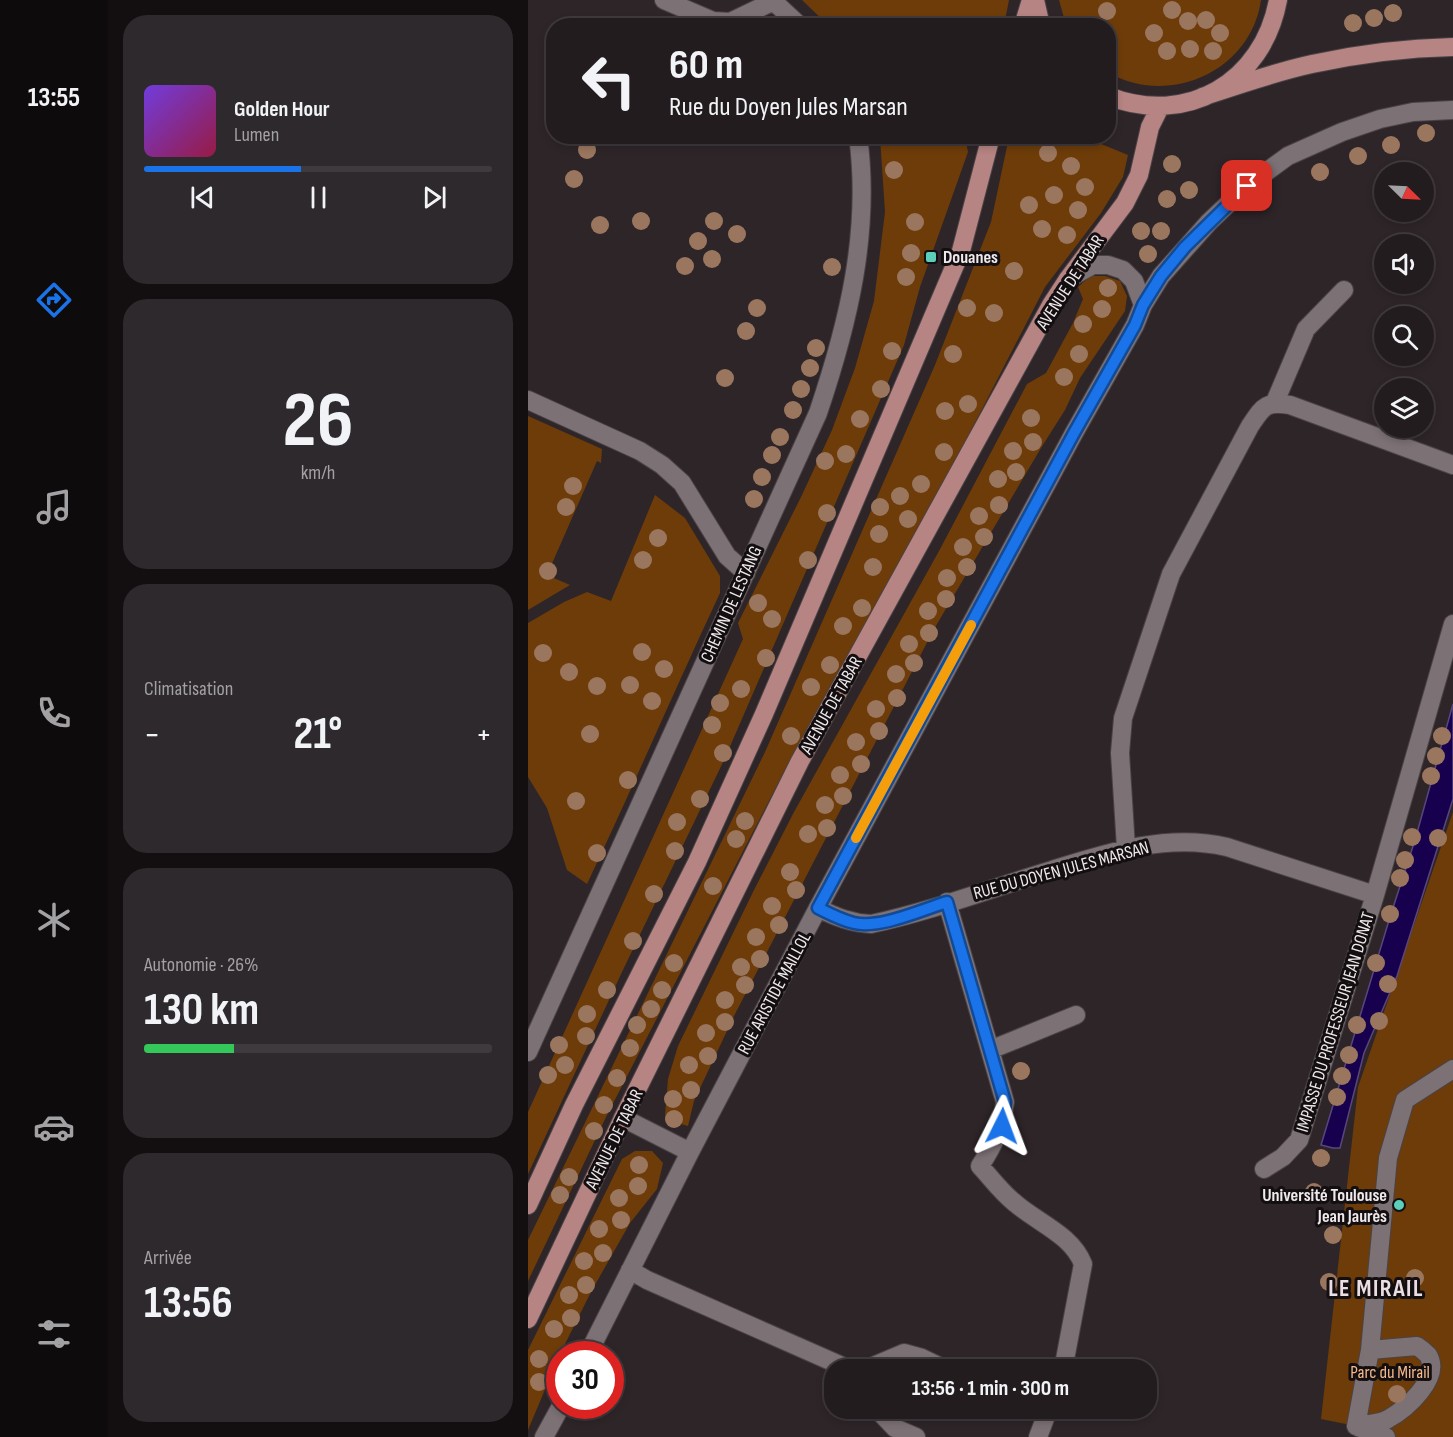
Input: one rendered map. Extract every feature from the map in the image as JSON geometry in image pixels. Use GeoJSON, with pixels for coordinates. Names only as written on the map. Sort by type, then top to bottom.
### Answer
{"type":"FeatureCollection","features":[{"type":"Feature","properties":{"kind":"main road"},"geometry":{"type":"LineString","coordinates":[[1026,18],[1033,0]]}},
{"type":"Feature","properties":{"kind":"main road"},"geometry":{"type":"LineString","coordinates":[[1033,0],[1039,18]]}},
{"type":"Feature","properties":{"kind":"main road"},"geometry":{"type":"LineString","coordinates":[[1202,97],[1226,84],[1247,67],[1263,44],[1274,19],[1278,0]]}},
{"type":"Feature","properties":{"kind":"main road"},"geometry":{"type":"LineString","coordinates":[[1116,99],[1160,107],[1177,105],[1317,63],[1416,48],[1453,46]]}},
{"type":"Feature","properties":{"kind":"main road","name":"AVENUE DE TABAR"},"geometry":{"type":"LineString","coordinates":[[528,1319],[623,1118],[800,761],[1051,305],[1125,203],[1139,175],[1150,127],[1160,107]]}},
{"type":"Feature","properties":{"kind":"main road"},"geometry":{"type":"LineString","coordinates":[[528,1205],[574,1105],[698,862],[764,714],[961,251],[990,144]]}},
{"type":"Feature","properties":{"kind":"street"},"geometry":{"type":"LineString","coordinates":[[664,0],[706,18]]}},
{"type":"Feature","properties":{"kind":"street"},"geometry":{"type":"LineString","coordinates":[[738,18],[773,1],[791,18]]}},
{"type":"Feature","properties":{"kind":"street","name":"RUE ARISTIDE MAILLOL"},"geometry":{"type":"LineString","coordinates":[[594,1341],[690,1152],[818,908],[1068,443],[1161,276],[1209,222],[1247,186],[1288,156],[1342,132],[1380,119],[1413,112],[1453,110]]}},
{"type":"Feature","properties":{"kind":"street","name":"CHEMIN DE LESTANG"},"geometry":{"type":"LineString","coordinates":[[528,1052],[818,413],[836,360],[854,287],[863,178],[859,144]]}},
{"type":"Feature","properties":{"kind":"street"},"geometry":{"type":"LineString","coordinates":[[1068,279],[1093,265],[1108,265],[1123,270],[1134,282],[1143,305]]}},
{"type":"Feature","properties":{"kind":"street"},"geometry":{"type":"LineString","coordinates":[[1126,848],[1120,753],[1123,718],[1171,574],[1250,426],[1262,409],[1275,402],[1306,329],[1344,290]]}},
{"type":"Feature","properties":{"kind":"street"},"geometry":{"type":"LineString","coordinates":[[528,400],[640,451],[662,465],[682,483],[728,556],[746,573]]}},
{"type":"Feature","properties":{"kind":"street"},"geometry":{"type":"LineString","coordinates":[[1275,402],[1290,405],[1453,465]]}},
{"type":"Feature","properties":{"kind":"street","name":"IMPASSE DU PROFESSEUR JEAN DONAT"},"geometry":{"type":"LineString","coordinates":[[1264,1169],[1283,1157],[1299,1140],[1375,895],[1453,624]]}},
{"type":"Feature","properties":{"kind":"street","name":"RUE DU DOYEN JULES MARSAN"},"geometry":{"type":"LineString","coordinates":[[818,908],[837,918],[871,924],[1126,848],[1160,843],[1206,842],[1227,847],[1375,895]]}},
{"type":"Feature","properties":{"kind":"street"},"geometry":{"type":"LineString","coordinates":[[947,902],[1005,1102],[1002,1126],[993,1147],[980,1166],[1014,1203],[1079,1252],[1083,1264],[1064,1359]]}},
{"type":"Feature","properties":{"kind":"street"},"geometry":{"type":"LineString","coordinates":[[990,1050],[1076,1015]]}},
{"type":"Feature","properties":{"kind":"street"},"geometry":{"type":"LineString","coordinates":[[1353,1432],[1370,1350],[1388,1158],[1406,1100],[1453,1069]]}},
{"type":"Feature","properties":{"kind":"street"},"geometry":{"type":"LineString","coordinates":[[623,1118],[690,1152]]}},
{"type":"Feature","properties":{"kind":"street"},"geometry":{"type":"LineString","coordinates":[[630,1270],[647,1280],[826,1359]]}},
{"type":"Feature","properties":{"kind":"street"},"geometry":{"type":"LineString","coordinates":[[1353,1432],[1387,1420],[1417,1396],[1430,1372],[1431,1366],[1427,1355],[1417,1346],[1370,1350]]}},
{"type":"Feature","properties":{"kind":"street"},"geometry":{"type":"LineString","coordinates":[[890,1359],[904,1353],[924,1359]]}},
{"type":"Feature","properties":{"kind":"street"},"geometry":{"type":"LineString","coordinates":[[544,1437],[554,1419]]}},
{"type":"Feature","properties":{"kind":"street"},"geometry":{"type":"LineString","coordinates":[[886,1419],[895,1428],[916,1437]]}},
{"type":"Feature","properties":{"kind":"street"},"geometry":{"type":"LineString","coordinates":[[1038,1437],[1042,1419]]}},
{"type":"Feature","properties":{"kind":"street"},"geometry":{"type":"LineString","coordinates":[[1353,1432],[1386,1437]]}},
{"type":"Feature","properties":{"kind":"green space"},"geometry":{"type":"Polygon","coordinates":[[[802,0],[1009,0],[1005,18],[821,18],[802,0]]]}},
{"type":"Feature","properties":{"kind":"green space"},"geometry":{"type":"Polygon","coordinates":[[[1059,0],[1261,0],[1254,25],[1242,46],[1225,63],[1204,76],[1181,84],[1157,86],[1133,83],[1116,76],[1116,18],[1064,18],[1059,0]]]}},
{"type":"Feature","properties":{"kind":"green space"},"geometry":{"type":"Polygon","coordinates":[[[880,144],[966,144],[968,152],[920,287],[904,345],[725,758],[528,1174],[528,1112],[743,639],[738,623],[832,430],[855,368],[874,301],[885,212],[880,144]]]}},
{"type":"Feature","properties":{"kind":"green space"},"geometry":{"type":"Polygon","coordinates":[[[1008,144],[1101,144],[1128,155],[1123,177],[1101,213],[1045,287],[963,446],[789,762],[606,1117],[528,1281],[528,1240],[765,752],[935,365],[991,222],[1008,144]]]}},
{"type":"Feature","properties":{"kind":"green space"},"geometry":{"type":"Polygon","coordinates":[[[1091,276],[1105,276],[1120,281],[1127,296],[1125,311],[1080,378],[1065,410],[934,629],[734,1016],[694,1101],[688,1126],[674,1122],[665,1115],[668,1079],[678,1046],[754,890],[794,812],[939,551],[1027,384],[1046,373],[1083,299],[1078,287],[1091,276]]]}},
{"type":"Feature","properties":{"kind":"green space"},"geometry":{"type":"Polygon","coordinates":[[[528,416],[602,449],[601,463],[597,461],[547,575],[570,585],[528,610],[528,416]]]}},
{"type":"Feature","properties":{"kind":"green space"},"geometry":{"type":"Polygon","coordinates":[[[655,495],[685,518],[720,576],[720,593],[587,884],[567,870],[547,808],[528,777],[528,623],[564,602],[587,592],[611,601],[655,495]]]}},
{"type":"Feature","properties":{"kind":"green space","name":"Parc du Mirail"},"geometry":{"type":"Polygon","coordinates":[[[1453,812],[1453,1437],[1386,1437],[1356,1426],[1321,1419],[1358,1087],[1453,812]]]}},
{"type":"Feature","properties":{"kind":"green space"},"geometry":{"type":"Polygon","coordinates":[[[635,1151],[652,1151],[663,1163],[657,1189],[630,1223],[566,1341],[546,1341],[546,1387],[528,1430],[528,1350],[622,1159],[635,1151]]]}},
{"type":"Feature","properties":{"kind":"shaded area"},"geometry":{"type":"Polygon","coordinates":[[[1453,704],[1453,799],[1397,976],[1364,1053],[1340,1148],[1321,1145],[1415,840],[1453,704]]]}},
{"type":"Feature","properties":{"kind":"slow traffic"},"geometry":{"type":"LineString","coordinates":[[856,838],[971,625]]}},
{"type":"Feature","properties":{"kind":"place","name":"Douanes"},"geometry":{"type":"Point","coordinates":[931,257]}},
{"type":"Feature","properties":{"kind":"place","name":"Université Toulouse Jean Jaurès"},"geometry":{"type":"Point","coordinates":[1399,1205]}},
{"type":"Feature","properties":{"kind":"district","name":"LE MIRAIL"},"geometry":{"type":"Point","coordinates":[1376,1288]}},
{"type":"Feature","properties":{"kind":"route"},"geometry":{"type":"LineString","coordinates":[[1002,1126],[1005,1102],[947,902],[871,924],[837,918],[818,908],[1074,433],[1135,325],[1143,305],[1161,276],[1185,247],[1247,186]]}}]}
